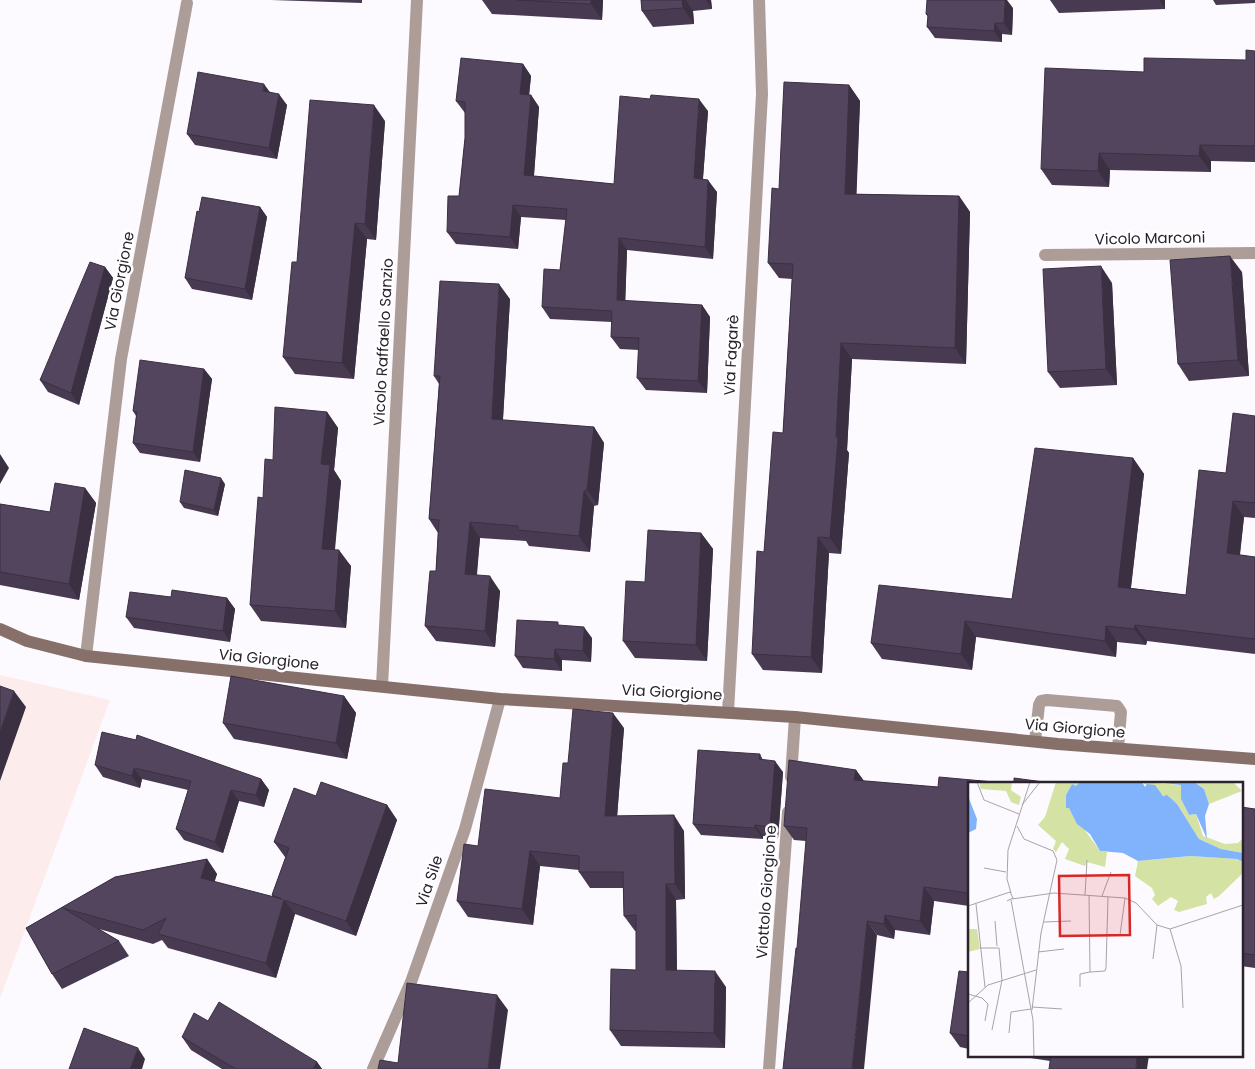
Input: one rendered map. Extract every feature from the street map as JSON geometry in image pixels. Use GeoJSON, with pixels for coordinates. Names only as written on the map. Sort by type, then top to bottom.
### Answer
{"type":"FeatureCollection","features":[{"type":"Feature","properties":{"kind":"street","name":"Vicolo Raffaello Sanzio"},"geometry":{"type":"LineString","coordinates":[[382,686],[417,0]]}},
{"type":"Feature","properties":{"kind":"street","name":"Via Fagarè"},"geometry":{"type":"LineString","coordinates":[[728,712],[762,94],[760,0]]}},
{"type":"Feature","properties":{"kind":"street","name":"Via Giorgione"},"geometry":{"type":"LineString","coordinates":[[86,656],[121,359],[188,3]]}},
{"type":"Feature","properties":{"kind":"street","name":"Vicolo Marconi"},"geometry":{"type":"LineString","coordinates":[[1045,255],[1255,253]]}},
{"type":"Feature","properties":{"kind":"street","name":"Via Giorgione"},"geometry":{"type":"LineString","coordinates":[[0,629],[27,641],[86,656],[500,699],[795,717],[1035,741],[1255,759]]}},
{"type":"Feature","properties":{"kind":"street","name":"Via Sile"},"geometry":{"type":"LineString","coordinates":[[373,1069],[411,982],[465,829],[500,699]]}},
{"type":"Feature","properties":{"kind":"street"},"geometry":{"type":"LineString","coordinates":[[1035,741],[1039,705],[1041,701],[1047,700],[1117,706],[1121,712],[1118,748]]}},
{"type":"Feature","properties":{"kind":"street","name":"Viottolo Giorgione"},"geometry":{"type":"LineString","coordinates":[[769,1069],[795,717]]}},
{"type":"Feature","properties":{"kind":"shaded area"},"geometry":{"type":"Polygon","coordinates":[[[0,675],[110,700],[0,998],[0,675]]]}},
{"type":"Feature","properties":{"kind":"building"},"geometry":{"type":"Polygon","coordinates":[[[517,0],[591,0],[591,4],[517,0]]]}},
{"type":"Feature","properties":{"kind":"building"},"geometry":{"type":"Polygon","coordinates":[[[641,0],[682,0],[683,8],[642,11],[641,0]]]}},
{"type":"Feature","properties":{"kind":"building"},"geometry":{"type":"Polygon","coordinates":[[[927,0],[1005,0],[1004,23],[995,23],[994,31],[927,27],[927,0]]]}},
{"type":"Feature","properties":{"kind":"building"},"geometry":{"type":"Polygon","coordinates":[[[1246,50],[1255,51],[1255,146],[1200,145],[1199,156],[1099,153],[1098,171],[1041,169],[1045,68],[1144,72],[1144,58],[1246,60],[1246,50]]]}},
{"type":"Feature","properties":{"kind":"building"},"geometry":{"type":"Polygon","coordinates":[[[461,58],[523,64],[520,94],[531,95],[524,175],[614,184],[620,96],[650,99],[651,95],[699,99],[694,178],[708,180],[705,247],[619,238],[617,300],[702,305],[698,381],[637,378],[639,338],[611,337],[612,311],[542,307],[544,269],[560,270],[567,209],[513,205],[510,237],[447,232],[448,196],[459,196],[465,138],[465,102],[456,101],[461,58]]]}},
{"type":"Feature","properties":{"kind":"building"},"geometry":{"type":"Polygon","coordinates":[[[198,72],[264,84],[263,91],[279,94],[269,148],[187,134],[198,72]]]}},
{"type":"Feature","properties":{"kind":"building"},"geometry":{"type":"Polygon","coordinates":[[[784,82],[849,85],[845,194],[959,196],[955,348],[841,343],[836,437],[838,438],[830,538],[818,537],[811,657],[752,654],[757,551],[764,552],[773,432],[783,433],[793,264],[768,263],[772,188],[779,189],[784,82]]]}},
{"type":"Feature","properties":{"kind":"building"},"geometry":{"type":"Polygon","coordinates":[[[310,100],[374,105],[365,224],[355,223],[342,363],[283,357],[292,262],[297,262],[310,100]]]}},
{"type":"Feature","properties":{"kind":"building"},"geometry":{"type":"Polygon","coordinates":[[[202,197],[260,207],[245,289],[185,278],[197,211],[199,212],[202,197]]]}},
{"type":"Feature","properties":{"kind":"building"},"geometry":{"type":"Polygon","coordinates":[[[1230,256],[1238,360],[1178,364],[1170,260],[1230,256]]]}},
{"type":"Feature","properties":{"kind":"building"},"geometry":{"type":"Polygon","coordinates":[[[90,262],[105,267],[71,393],[40,380],[90,262]]]}},
{"type":"Feature","properties":{"kind":"building"},"geometry":{"type":"Polygon","coordinates":[[[1101,266],[1106,369],[1048,372],[1043,269],[1101,266]]]}},
{"type":"Feature","properties":{"kind":"building"},"geometry":{"type":"Polygon","coordinates":[[[440,281],[499,284],[492,419],[594,427],[587,490],[584,491],[579,536],[518,530],[518,526],[470,522],[465,574],[490,576],[485,631],[425,626],[430,571],[436,571],[439,520],[429,519],[440,376],[434,376],[440,281]]]}},
{"type":"Feature","properties":{"kind":"building"},"geometry":{"type":"Polygon","coordinates":[[[140,360],[204,369],[193,452],[133,443],[137,412],[133,411],[140,360]]]}},
{"type":"Feature","properties":{"kind":"building"},"geometry":{"type":"Polygon","coordinates":[[[275,407],[327,412],[321,464],[330,465],[322,549],[339,550],[335,611],[250,605],[258,497],[263,498],[265,459],[273,460],[275,407]]]}},
{"type":"Feature","properties":{"kind":"building"},"geometry":{"type":"Polygon","coordinates":[[[1233,413],[1255,416],[1255,503],[1233,501],[1227,553],[1255,557],[1255,639],[1135,625],[1134,629],[1106,626],[1105,641],[965,621],[961,654],[871,643],[879,585],[1012,599],[1035,448],[1133,458],[1118,587],[1186,595],[1199,470],[1226,473],[1233,413]]]}},
{"type":"Feature","properties":{"kind":"building"},"geometry":{"type":"Polygon","coordinates":[[[185,470],[221,478],[214,510],[180,502],[185,470]]]}},
{"type":"Feature","properties":{"kind":"building"},"geometry":{"type":"Polygon","coordinates":[[[55,483],[85,488],[69,584],[0,572],[0,504],[50,512],[55,483]]]}},
{"type":"Feature","properties":{"kind":"building"},"geometry":{"type":"Polygon","coordinates":[[[648,530],[701,533],[696,645],[623,641],[626,581],[645,582],[648,530]]]}},
{"type":"Feature","properties":{"kind":"building"},"geometry":{"type":"Polygon","coordinates":[[[172,590],[227,598],[223,631],[126,617],[130,592],[171,597],[172,590]]]}},
{"type":"Feature","properties":{"kind":"building"},"geometry":{"type":"Polygon","coordinates":[[[517,620],[558,622],[558,625],[584,627],[583,651],[555,649],[554,659],[515,656],[517,620]]]}},
{"type":"Feature","properties":{"kind":"building"},"geometry":{"type":"Polygon","coordinates":[[[231,676],[344,696],[336,743],[223,723],[231,676]]]}},
{"type":"Feature","properties":{"kind":"building"},"geometry":{"type":"Polygon","coordinates":[[[0,686],[14,691],[0,732],[0,686]]]}},
{"type":"Feature","properties":{"kind":"building"},"geometry":{"type":"Polygon","coordinates":[[[573,709],[613,713],[605,816],[674,815],[675,884],[666,884],[666,970],[715,971],[714,1033],[610,1030],[611,969],[636,970],[636,915],[624,916],[623,872],[579,872],[579,856],[530,851],[522,909],[457,901],[464,844],[478,846],[485,789],[560,798],[563,763],[568,763],[573,709]]]}},
{"type":"Feature","properties":{"kind":"building"},"geometry":{"type":"Polygon","coordinates":[[[102,732],[136,740],[137,735],[261,779],[256,795],[231,790],[215,842],[176,829],[191,781],[134,768],[132,776],[95,765],[102,732]]]}},
{"type":"Feature","properties":{"kind":"building"},"geometry":{"type":"Polygon","coordinates":[[[698,750],[760,754],[759,759],[775,761],[770,827],[755,825],[755,828],[693,824],[698,750]]]}},
{"type":"Feature","properties":{"kind":"building"},"geometry":{"type":"Polygon","coordinates":[[[789,760],[856,770],[854,780],[938,787],[939,777],[994,782],[968,782],[968,893],[924,887],[920,921],[885,915],[884,924],[867,921],[852,1069],[783,1069],[797,948],[807,828],[784,826],[789,760]]]}},
{"type":"Feature","properties":{"kind":"building"},"geometry":{"type":"Polygon","coordinates":[[[1014,778],[1044,782],[1014,782],[1014,778]]]}},
{"type":"Feature","properties":{"kind":"building"},"geometry":{"type":"Polygon","coordinates":[[[321,782],[387,805],[346,921],[284,900],[266,963],[158,934],[166,918],[143,930],[63,908],[119,941],[52,974],[26,928],[115,877],[207,859],[201,878],[282,899],[272,895],[289,848],[274,842],[294,788],[316,796],[321,782]]]}},
{"type":"Feature","properties":{"kind":"building"},"geometry":{"type":"Polygon","coordinates":[[[1242,807],[1255,809],[1255,955],[1242,953],[1242,807]]]}},
{"type":"Feature","properties":{"kind":"building"},"geometry":{"type":"Polygon","coordinates":[[[959,971],[968,972],[968,1036],[950,1033],[959,971]]]}},
{"type":"Feature","properties":{"kind":"building"},"geometry":{"type":"Polygon","coordinates":[[[407,983],[497,995],[488,1069],[378,1069],[380,1060],[398,1063],[407,983]]]}},
{"type":"Feature","properties":{"kind":"building"},"geometry":{"type":"Polygon","coordinates":[[[219,1002],[317,1062],[313,1069],[236,1069],[182,1037],[194,1013],[208,1021],[219,1002]]]}},
{"type":"Feature","properties":{"kind":"building"},"geometry":{"type":"Polygon","coordinates":[[[84,1028],[138,1048],[130,1069],[69,1069],[84,1028]]]}},
{"type":"Feature","properties":{"kind":"building"},"geometry":{"type":"Polygon","coordinates":[[[1051,1056],[1137,1056],[1136,1069],[1049,1069],[1051,1056]]]}}]}
